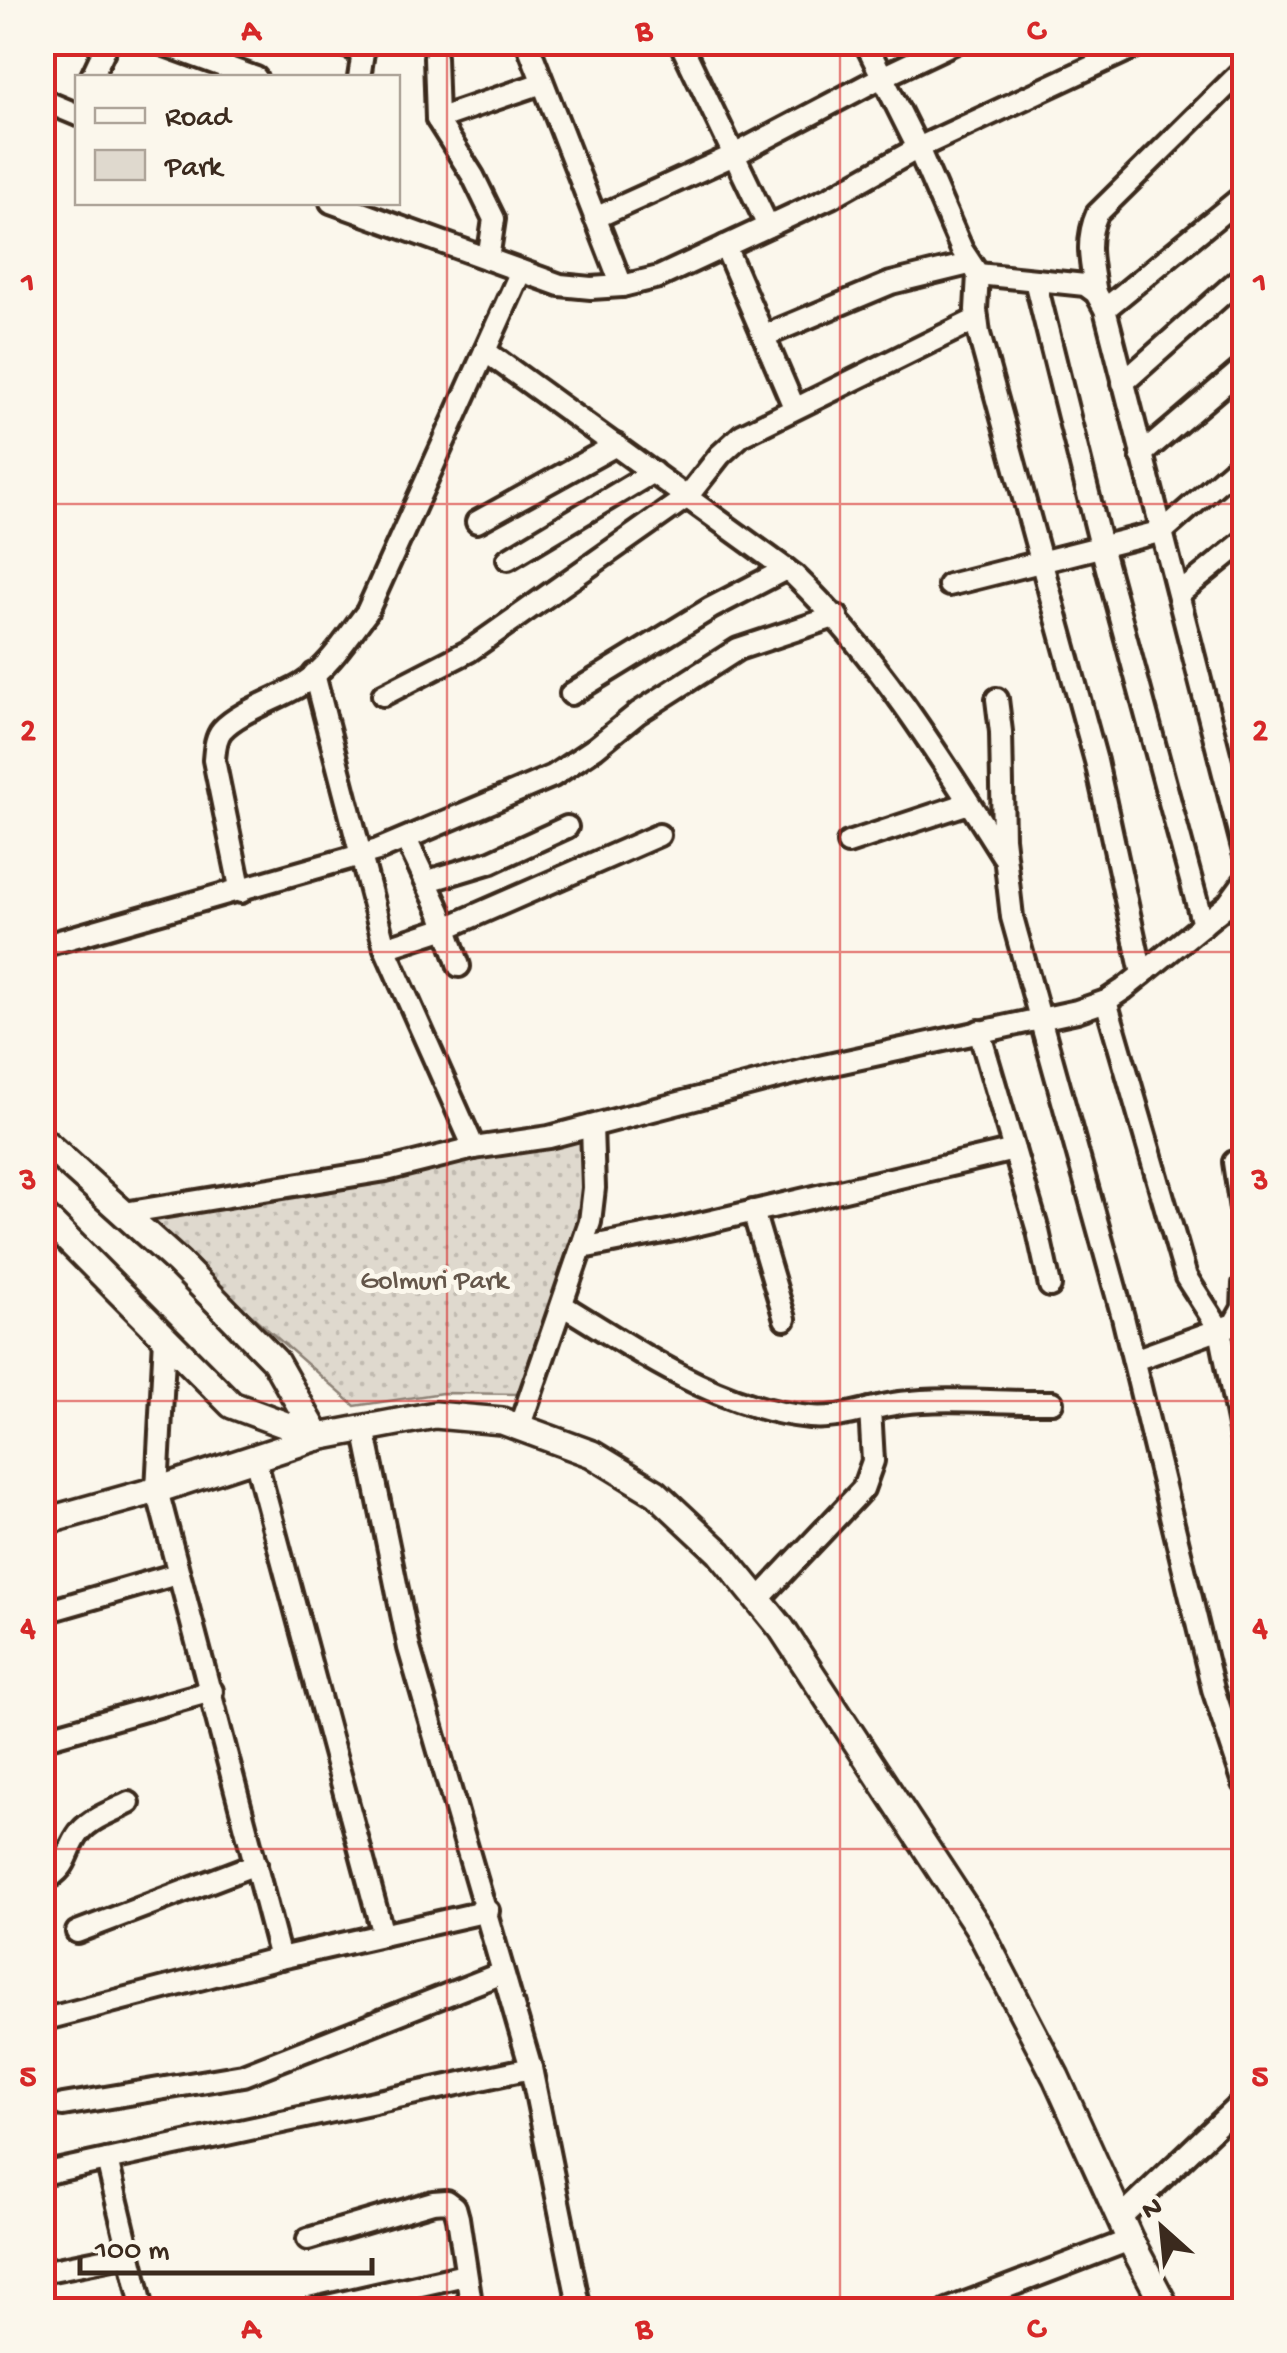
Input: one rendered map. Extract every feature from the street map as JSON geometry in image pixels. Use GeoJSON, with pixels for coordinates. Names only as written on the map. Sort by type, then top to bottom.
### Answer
{"type":"FeatureCollection","features":[{"type":"Feature","properties":{"kind":"street"},"geometry":{"type":"LineString","coordinates":[[92,75],[108,42]]}},
{"type":"Feature","properties":{"kind":"street"},"geometry":{"type":"LineString","coordinates":[[157,42],[248,75]]}},
{"type":"Feature","properties":{"kind":"street"},"geometry":{"type":"LineString","coordinates":[[334,42],[362,52],[359,75]]}},
{"type":"Feature","properties":{"kind":"street"},"geometry":{"type":"LineString","coordinates":[[527,42],[622,286]]}},
{"type":"Feature","properties":{"kind":"street"},"geometry":{"type":"LineString","coordinates":[[680,42],[768,226]]}},
{"type":"Feature","properties":{"kind":"street"},"geometry":{"type":"LineString","coordinates":[[865,42],[974,269],[977,319],[1096,762],[1142,974]]}},
{"type":"Feature","properties":{"kind":"street"},"geometry":{"type":"LineString","coordinates":[[595,218],[734,155],[956,42]]}},
{"type":"Feature","properties":{"kind":"street"},"geometry":{"type":"LineString","coordinates":[[339,205],[560,284],[622,286],[659,277],[726,246],[831,197],[918,148],[1145,42]]}},
{"type":"Feature","properties":{"kind":"street"},"geometry":{"type":"LineString","coordinates":[[434,57],[437,118],[474,176],[494,219],[488,259]]}},
{"type":"Feature","properties":{"kind":"street"},"geometry":{"type":"LineString","coordinates":[[1244,70],[1097,214],[1090,229],[1088,249],[1244,852]]}},
{"type":"Feature","properties":{"kind":"street"},"geometry":{"type":"LineString","coordinates":[[437,118],[542,83]]}},
{"type":"Feature","properties":{"kind":"street"},"geometry":{"type":"LineString","coordinates":[[42,100],[75,111]]}},
{"type":"Feature","properties":{"kind":"street"},"geometry":{"type":"LineString","coordinates":[[1100,301],[1244,196]]}},
{"type":"Feature","properties":{"kind":"street"},"geometry":{"type":"LineString","coordinates":[[726,246],[794,406]]}},
{"type":"Feature","properties":{"kind":"street"},"geometry":{"type":"LineString","coordinates":[[764,336],[891,282],[974,269],[1085,285],[1100,301]]}},
{"type":"Feature","properties":{"kind":"street"},"geometry":{"type":"LineString","coordinates":[[241,892],[214,760],[216,743],[222,730],[314,674],[368,612],[522,271]]}},
{"type":"Feature","properties":{"kind":"street"},"geometry":{"type":"LineString","coordinates":[[1123,383],[1244,275]]}},
{"type":"Feature","properties":{"kind":"street"},"geometry":{"type":"LineString","coordinates":[[1035,280],[1100,546],[1202,925]]}},
{"type":"Feature","properties":{"kind":"street"},"geometry":{"type":"LineString","coordinates":[[383,695],[469,651],[687,497],[720,454],[742,434],[977,319]]}},
{"type":"Feature","properties":{"kind":"street"},"geometry":{"type":"LineString","coordinates":[[485,351],[786,569],[837,616],[1006,860]]}},
{"type":"Feature","properties":{"kind":"street"},"geometry":{"type":"LineString","coordinates":[[1141,455],[1244,367]]}},
{"type":"Feature","properties":{"kind":"street"},"geometry":{"type":"LineString","coordinates":[[477,522],[616,446]]}},
{"type":"Feature","properties":{"kind":"street"},"geometry":{"type":"LineString","coordinates":[[949,586],[1163,531],[1244,460]]}},
{"type":"Feature","properties":{"kind":"street"},"geometry":{"type":"LineString","coordinates":[[508,559],[653,472]]}},
{"type":"Feature","properties":{"kind":"street"},"geometry":{"type":"LineString","coordinates":[[1180,594],[1244,542]]}},
{"type":"Feature","properties":{"kind":"street"},"geometry":{"type":"LineString","coordinates":[[571,694],[710,608],[786,569]]}},
{"type":"Feature","properties":{"kind":"street"},"geometry":{"type":"LineString","coordinates":[[42,946],[241,892],[360,857],[406,839],[554,776],[638,713],[738,650],[837,616]]}},
{"type":"Feature","properties":{"kind":"street"},"geometry":{"type":"LineString","coordinates":[[314,674],[384,948],[474,1148]]}},
{"type":"Feature","properties":{"kind":"street"},"geometry":{"type":"LineString","coordinates":[[996,699],[1012,917],[1134,1360],[1213,1689],[1244,1782]]}},
{"type":"Feature","properties":{"kind":"street"},"geometry":{"type":"LineString","coordinates":[[848,843],[969,803]]}},
{"type":"Feature","properties":{"kind":"street"},"geometry":{"type":"LineString","coordinates":[[428,881],[491,862],[567,827]]}},
{"type":"Feature","properties":{"kind":"street"},"geometry":{"type":"LineString","coordinates":[[384,948],[446,928],[659,836]]}},
{"type":"Feature","properties":{"kind":"street"},"geometry":{"type":"LineString","coordinates":[[406,839],[428,881],[459,966]]}},
{"type":"Feature","properties":{"kind":"street"},"geometry":{"type":"LineString","coordinates":[[124,1214],[386,1170],[474,1148],[549,1137],[776,1078],[1077,1011],[1106,1001],[1142,974],[1228,904],[1244,882]]}},
{"type":"Feature","properties":{"kind":"street"},"geometry":{"type":"LineString","coordinates":[[1106,1001],[1186,1277],[1220,1330],[1244,1451]]}},
{"type":"Feature","properties":{"kind":"street"},"geometry":{"type":"LineString","coordinates":[[979,1031],[1038,1231],[1050,1286]]}},
{"type":"Feature","properties":{"kind":"street"},"geometry":{"type":"LineString","coordinates":[[519,1428],[582,1248],[594,1188],[592,1126]]}},
{"type":"Feature","properties":{"kind":"street"},"geometry":{"type":"LineString","coordinates":[[42,1140],[179,1264],[275,1361],[318,1438]]}},
{"type":"Feature","properties":{"kind":"street"},"geometry":{"type":"LineString","coordinates":[[582,1248],[1014,1150]]}},
{"type":"Feature","properties":{"kind":"street"},"geometry":{"type":"LineString","coordinates":[[1234,1162],[1244,1230]]}},
{"type":"Feature","properties":{"kind":"street"},"geometry":{"type":"LineString","coordinates":[[753,1211],[786,1318]]}},
{"type":"Feature","properties":{"kind":"street"},"geometry":{"type":"LineString","coordinates":[[42,1214],[232,1405],[318,1438]]}},
{"type":"Feature","properties":{"kind":"street"},"geometry":{"type":"LineString","coordinates":[[1134,1360],[1220,1330],[1240,1318],[1244,1284]]}},
{"type":"Feature","properties":{"kind":"street"},"geometry":{"type":"LineString","coordinates":[[562,1305],[671,1371],[756,1406],[825,1418],[915,1402],[1052,1402]]}},
{"type":"Feature","properties":{"kind":"street"},"geometry":{"type":"LineString","coordinates":[[165,1337],[157,1490],[280,1958]]}},
{"type":"Feature","properties":{"kind":"street"},"geometry":{"type":"LineString","coordinates":[[758,1600],[863,1489],[872,1461],[870,1409]]}},
{"type":"Feature","properties":{"kind":"street"},"geometry":{"type":"LineString","coordinates":[[42,1522],[318,1438],[435,1415],[502,1421],[592,1454],[656,1494],[720,1553],[758,1600],[836,1707],[978,1927],[1056,2077],[1125,2229],[1168,2310]]}},
{"type":"Feature","properties":{"kind":"street"},"geometry":{"type":"LineString","coordinates":[[364,1428],[409,1648],[531,2068],[580,2310]]}},
{"type":"Feature","properties":{"kind":"street"},"geometry":{"type":"LineString","coordinates":[[255,1458],[383,1935]]}},
{"type":"Feature","properties":{"kind":"street"},"geometry":{"type":"LineString","coordinates":[[42,1613],[177,1574]]}},
{"type":"Feature","properties":{"kind":"street"},"geometry":{"type":"LineString","coordinates":[[42,1739],[212,1691]]}},
{"type":"Feature","properties":{"kind":"street"},"geometry":{"type":"LineString","coordinates":[[42,1882],[63,1868],[73,1843],[89,1823],[128,1803]]}},
{"type":"Feature","properties":{"kind":"street"},"geometry":{"type":"LineString","coordinates":[[77,1932],[256,1864]]}},
{"type":"Feature","properties":{"kind":"street"},"geometry":{"type":"LineString","coordinates":[[42,2020],[280,1958],[488,1911]]}},
{"type":"Feature","properties":{"kind":"street"},"geometry":{"type":"LineString","coordinates":[[62,2106],[242,2074],[502,1973]]}},
{"type":"Feature","properties":{"kind":"street"},"geometry":{"type":"LineString","coordinates":[[42,2174],[531,2068]]}},
{"type":"Feature","properties":{"kind":"street"},"geometry":{"type":"LineString","coordinates":[[947,2310],[1125,2229],[1244,2100]]}},
{"type":"Feature","properties":{"kind":"street"},"geometry":{"type":"LineString","coordinates":[[107,2160],[143,2310]]}},
{"type":"Feature","properties":{"kind":"street"},"geometry":{"type":"LineString","coordinates":[[308,2238],[447,2201],[455,2207],[458,2218],[472,2310]]}},
{"type":"Feature","properties":{"kind":"street"},"geometry":{"type":"LineString","coordinates":[[42,2272],[128,2255]]}},
{"type":"Feature","properties":{"kind":"street"},"geometry":{"type":"LineString","coordinates":[[310,2310],[465,2276]]}},
{"type":"Feature","properties":{"kind":"green space","name":"Golmuri Park"},"geometry":{"type":"Polygon","coordinates":[[[559,1140],[585,1140],[582,1232],[526,1394],[442,1393],[355,1406],[139,1217],[351,1185],[559,1140]]]}}]}
